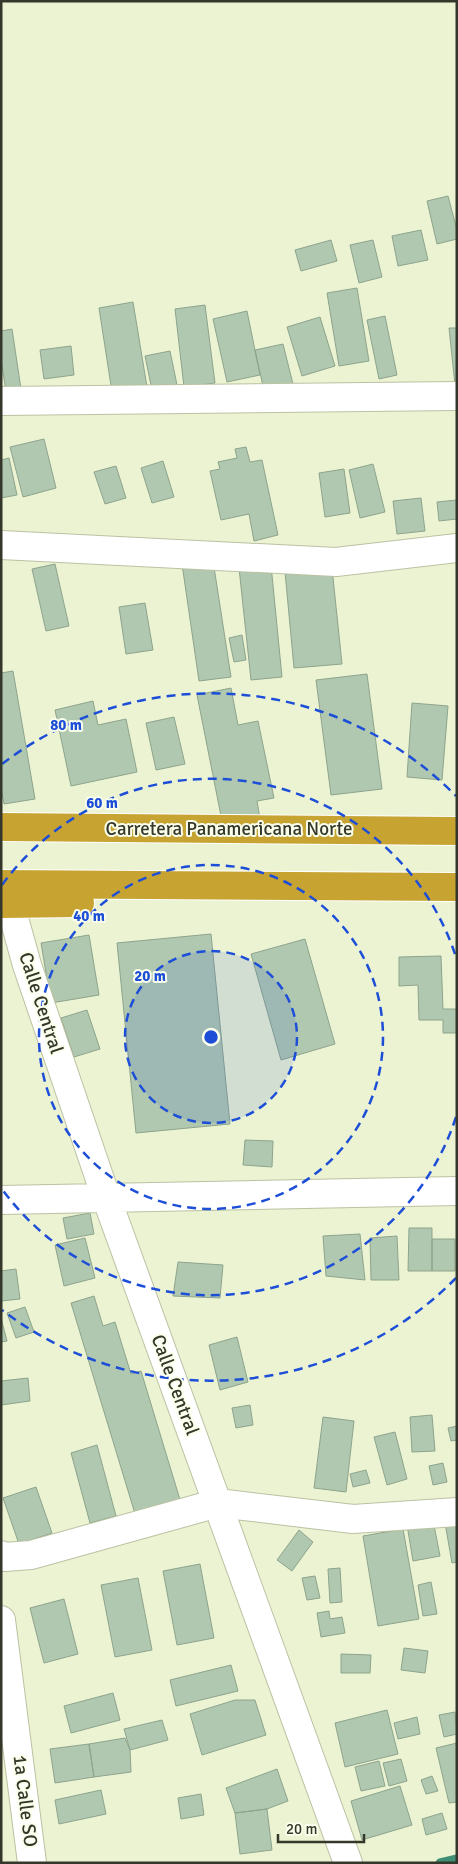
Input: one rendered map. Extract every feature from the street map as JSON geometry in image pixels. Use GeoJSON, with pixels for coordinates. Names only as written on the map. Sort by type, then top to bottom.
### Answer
{"type":"FeatureCollection","features":[{"type":"Feature","properties":{"kind":"highway","name":"Carretera Panamericana Norte"},"geometry":{"type":"LineString","coordinates":[[1,827],[457,830]]}},
{"type":"Feature","properties":{"kind":"highway"},"geometry":{"type":"LineString","coordinates":[[1,842],[76,840],[182,829]]}},
{"type":"Feature","properties":{"kind":"highway"},"geometry":{"type":"LineString","coordinates":[[4,898],[204,902],[317,886],[457,887]]}},
{"type":"Feature","properties":{"kind":"street"},"geometry":{"type":"LineString","coordinates":[[1,402],[457,396]]}},
{"type":"Feature","properties":{"kind":"street"},"geometry":{"type":"LineString","coordinates":[[1,545],[336,562],[457,548]]}},
{"type":"Feature","properties":{"kind":"street","name":"Calle Central"},"geometry":{"type":"LineString","coordinates":[[4,898],[106,1197],[348,1863]]}},
{"type":"Feature","properties":{"kind":"street"},"geometry":{"type":"LineString","coordinates":[[1,1200],[457,1191]]}},
{"type":"Feature","properties":{"kind":"street"},"geometry":{"type":"LineString","coordinates":[[1,1554],[5,1557],[32,1555],[218,1503],[353,1519],[457,1512]]}},
{"type":"Feature","properties":{"kind":"street","name":"1a Calle SO"},"geometry":{"type":"LineString","coordinates":[[1,1620],[32,1863]]}},
{"type":"Feature","properties":{"kind":"building"},"geometry":{"type":"Polygon","coordinates":[[[448,196],[457,230],[457,239],[437,244],[427,201],[448,196]]]}},
{"type":"Feature","properties":{"kind":"building"},"geometry":{"type":"Polygon","coordinates":[[[421,230],[428,260],[398,266],[392,236],[421,230]]]}},
{"type":"Feature","properties":{"kind":"building"},"geometry":{"type":"Polygon","coordinates":[[[331,240],[337,261],[301,271],[295,250],[331,240]]]}},
{"type":"Feature","properties":{"kind":"building"},"geometry":{"type":"Polygon","coordinates":[[[373,240],[382,277],[359,283],[350,245],[373,240]]]}},
{"type":"Feature","properties":{"kind":"building"},"geometry":{"type":"Polygon","coordinates":[[[357,288],[369,361],[339,366],[327,293],[357,288]]]}},
{"type":"Feature","properties":{"kind":"building"},"geometry":{"type":"Polygon","coordinates":[[[133,302],[147,387],[112,392],[99,308],[133,302]]]}},
{"type":"Feature","properties":{"kind":"building"},"geometry":{"type":"Polygon","coordinates":[[[205,305],[215,383],[184,387],[175,309],[205,305]]]}},
{"type":"Feature","properties":{"kind":"building"},"geometry":{"type":"Polygon","coordinates":[[[247,311],[260,375],[227,382],[213,319],[247,311]]]}},
{"type":"Feature","properties":{"kind":"building"},"geometry":{"type":"Polygon","coordinates":[[[385,316],[397,375],[379,379],[367,320],[385,316]]]}},
{"type":"Feature","properties":{"kind":"building"},"geometry":{"type":"Polygon","coordinates":[[[320,317],[335,366],[302,376],[287,327],[320,317]]]}},
{"type":"Feature","properties":{"kind":"building"},"geometry":{"type":"Polygon","coordinates":[[[449,328],[457,328],[457,385],[455,385],[449,328]]]}},
{"type":"Feature","properties":{"kind":"building"},"geometry":{"type":"Polygon","coordinates":[[[12,329],[21,389],[6,391],[1,360],[1,331],[12,329]]]}},
{"type":"Feature","properties":{"kind":"building"},"geometry":{"type":"Polygon","coordinates":[[[283,344],[294,388],[265,395],[255,350],[283,344]]]}},
{"type":"Feature","properties":{"kind":"building"},"geometry":{"type":"Polygon","coordinates":[[[71,346],[74,375],[44,379],[40,350],[71,346]]]}},
{"type":"Feature","properties":{"kind":"building"},"geometry":{"type":"Polygon","coordinates":[[[170,351],[177,385],[152,390],[145,356],[170,351]]]}},
{"type":"Feature","properties":{"kind":"building"},"geometry":{"type":"Polygon","coordinates":[[[44,439],[56,488],[23,497],[10,447],[44,439]]]}},
{"type":"Feature","properties":{"kind":"building"},"geometry":{"type":"Polygon","coordinates":[[[246,447],[250,462],[262,460],[278,535],[254,541],[249,514],[221,520],[210,471],[220,469],[218,462],[237,458],[235,449],[246,447]]]}},
{"type":"Feature","properties":{"kind":"building"},"geometry":{"type":"Polygon","coordinates":[[[9,458],[17,495],[1,498],[1,460],[9,458]]]}},
{"type":"Feature","properties":{"kind":"building"},"geometry":{"type":"Polygon","coordinates":[[[163,461],[174,497],[152,503],[141,468],[163,461]]]}},
{"type":"Feature","properties":{"kind":"building"},"geometry":{"type":"Polygon","coordinates":[[[373,464],[385,512],[360,518],[349,470],[373,464]]]}},
{"type":"Feature","properties":{"kind":"building"},"geometry":{"type":"Polygon","coordinates":[[[116,466],[126,498],[105,504],[94,472],[116,466]]]}},
{"type":"Feature","properties":{"kind":"building"},"geometry":{"type":"Polygon","coordinates":[[[344,469],[350,513],[325,517],[319,473],[344,469]]]}},
{"type":"Feature","properties":{"kind":"building"},"geometry":{"type":"Polygon","coordinates":[[[421,498],[425,531],[397,534],[393,501],[421,498]]]}},
{"type":"Feature","properties":{"kind":"building"},"geometry":{"type":"Polygon","coordinates":[[[457,500],[457,519],[439,521],[437,502],[457,500]]]}},
{"type":"Feature","properties":{"kind":"building"},"geometry":{"type":"Polygon","coordinates":[[[55,564],[69,626],[46,631],[32,569],[55,564]]]}},
{"type":"Feature","properties":{"kind":"building"},"geometry":{"type":"Polygon","coordinates":[[[182,564],[214,567],[231,677],[199,681],[182,564]]]}},
{"type":"Feature","properties":{"kind":"building"},"geometry":{"type":"Polygon","coordinates":[[[271,565],[282,677],[251,680],[239,568],[271,565]]]}},
{"type":"Feature","properties":{"kind":"building"},"geometry":{"type":"Polygon","coordinates":[[[332,568],[342,664],[294,668],[285,572],[332,568]]]}},
{"type":"Feature","properties":{"kind":"building"},"geometry":{"type":"Polygon","coordinates":[[[145,603],[153,650],[126,654],[119,607],[145,603]]]}},
{"type":"Feature","properties":{"kind":"building"},"geometry":{"type":"Polygon","coordinates":[[[242,635],[246,660],[234,662],[229,638],[242,635]]]}},
{"type":"Feature","properties":{"kind":"building"},"geometry":{"type":"Polygon","coordinates":[[[13,671],[35,799],[4,804],[1,788],[1,673],[13,671]]]}},
{"type":"Feature","properties":{"kind":"building"},"geometry":{"type":"Polygon","coordinates":[[[367,674],[382,789],[331,795],[316,680],[367,674]]]}},
{"type":"Feature","properties":{"kind":"building"},"geometry":{"type":"Polygon","coordinates":[[[231,688],[238,725],[258,721],[274,798],[257,801],[260,819],[223,826],[197,695],[231,688]]]}},
{"type":"Feature","properties":{"kind":"building"},"geometry":{"type":"Polygon","coordinates":[[[93,701],[98,725],[126,719],[137,772],[71,786],[55,710],[93,701]]]}},
{"type":"Feature","properties":{"kind":"building"},"geometry":{"type":"Polygon","coordinates":[[[412,703],[448,706],[442,780],[407,777],[412,703]]]}},
{"type":"Feature","properties":{"kind":"building"},"geometry":{"type":"Polygon","coordinates":[[[174,717],[185,764],[156,770],[146,723],[174,717]]]}},
{"type":"Feature","properties":{"kind":"building"},"geometry":{"type":"Polygon","coordinates":[[[211,934],[230,1124],[136,1133],[117,943],[211,934]]]}},
{"type":"Feature","properties":{"kind":"building"},"geometry":{"type":"Polygon","coordinates":[[[89,935],[99,995],[51,1003],[41,943],[89,935]]]}},
{"type":"Feature","properties":{"kind":"building"},"geometry":{"type":"Polygon","coordinates":[[[305,939],[335,1044],[281,1060],[251,954],[305,939]]]}},
{"type":"Feature","properties":{"kind":"building"},"geometry":{"type":"Polygon","coordinates":[[[441,956],[443,1009],[457,1009],[457,1033],[443,1033],[443,1020],[419,1020],[418,985],[399,986],[399,957],[441,956]]]}},
{"type":"Feature","properties":{"kind":"building"},"geometry":{"type":"Polygon","coordinates":[[[87,1010],[100,1049],[74,1057],[61,1018],[87,1010]]]}},
{"type":"Feature","properties":{"kind":"building"},"geometry":{"type":"Polygon","coordinates":[[[245,1140],[273,1141],[272,1167],[243,1165],[245,1140]]]}},
{"type":"Feature","properties":{"kind":"building"},"geometry":{"type":"Polygon","coordinates":[[[90,1213],[94,1234],[67,1239],[63,1218],[90,1213]]]}},
{"type":"Feature","properties":{"kind":"building"},"geometry":{"type":"Polygon","coordinates":[[[409,1228],[432,1228],[432,1271],[408,1271],[409,1228]]]}},
{"type":"Feature","properties":{"kind":"building"},"geometry":{"type":"Polygon","coordinates":[[[360,1234],[365,1280],[326,1276],[323,1236],[360,1234]]]}},
{"type":"Feature","properties":{"kind":"building"},"geometry":{"type":"Polygon","coordinates":[[[397,1236],[399,1280],[371,1280],[370,1238],[397,1236]]]}},
{"type":"Feature","properties":{"kind":"building"},"geometry":{"type":"Polygon","coordinates":[[[85,1238],[95,1278],[64,1286],[55,1245],[85,1238]]]}},
{"type":"Feature","properties":{"kind":"building"},"geometry":{"type":"Polygon","coordinates":[[[432,1239],[455,1239],[455,1271],[432,1271],[432,1239]]]}},
{"type":"Feature","properties":{"kind":"building"},"geometry":{"type":"Polygon","coordinates":[[[178,1262],[223,1265],[220,1298],[173,1296],[178,1262]]]}},
{"type":"Feature","properties":{"kind":"building"},"geometry":{"type":"Polygon","coordinates":[[[16,1269],[20,1299],[1,1301],[1,1271],[16,1269]]]}},
{"type":"Feature","properties":{"kind":"building"},"geometry":{"type":"Polygon","coordinates":[[[94,1296],[103,1326],[115,1322],[131,1374],[141,1371],[181,1503],[136,1517],[71,1303],[94,1296]]]}},
{"type":"Feature","properties":{"kind":"building"},"geometry":{"type":"Polygon","coordinates":[[[25,1307],[34,1332],[16,1338],[7,1313],[25,1307]]]}},
{"type":"Feature","properties":{"kind":"building"},"geometry":{"type":"Polygon","coordinates":[[[1,1318],[7,1341],[1,1342],[1,1318]]]}},
{"type":"Feature","properties":{"kind":"building"},"geometry":{"type":"Polygon","coordinates":[[[237,1337],[248,1382],[220,1390],[209,1345],[237,1337]]]}},
{"type":"Feature","properties":{"kind":"building"},"geometry":{"type":"Polygon","coordinates":[[[28,1378],[30,1401],[1,1405],[1,1381],[28,1378]]]}},
{"type":"Feature","properties":{"kind":"building"},"geometry":{"type":"Polygon","coordinates":[[[250,1405],[253,1425],[236,1428],[232,1408],[250,1405]]]}},
{"type":"Feature","properties":{"kind":"building"},"geometry":{"type":"Polygon","coordinates":[[[432,1415],[435,1451],[412,1452],[410,1417],[432,1415]]]}},
{"type":"Feature","properties":{"kind":"building"},"geometry":{"type":"Polygon","coordinates":[[[323,1417],[354,1421],[346,1492],[314,1488],[323,1417]]]}},
{"type":"Feature","properties":{"kind":"building"},"geometry":{"type":"Polygon","coordinates":[[[457,1426],[457,1440],[451,1441],[448,1428],[457,1426]]]}},
{"type":"Feature","properties":{"kind":"building"},"geometry":{"type":"Polygon","coordinates":[[[395,1432],[407,1479],[387,1485],[374,1437],[395,1432]]]}},
{"type":"Feature","properties":{"kind":"building"},"geometry":{"type":"Polygon","coordinates":[[[97,1445],[116,1516],[90,1523],[71,1453],[97,1445]]]}},
{"type":"Feature","properties":{"kind":"building"},"geometry":{"type":"Polygon","coordinates":[[[443,1463],[447,1482],[433,1485],[429,1466],[443,1463]]]}},
{"type":"Feature","properties":{"kind":"building"},"geometry":{"type":"Polygon","coordinates":[[[366,1470],[370,1483],[353,1487],[350,1474],[366,1470]]]}},
{"type":"Feature","properties":{"kind":"building"},"geometry":{"type":"Polygon","coordinates":[[[36,1487],[52,1533],[19,1544],[3,1498],[36,1487]]]}},
{"type":"Feature","properties":{"kind":"building"},"geometry":{"type":"Polygon","coordinates":[[[433,1520],[440,1556],[413,1561],[407,1525],[433,1520]]]}},
{"type":"Feature","properties":{"kind":"building"},"geometry":{"type":"Polygon","coordinates":[[[457,1521],[457,1562],[452,1563],[445,1523],[457,1521]]]}},
{"type":"Feature","properties":{"kind":"building"},"geometry":{"type":"Polygon","coordinates":[[[403,1529],[419,1619],[378,1626],[363,1536],[403,1529]]]}},
{"type":"Feature","properties":{"kind":"building"},"geometry":{"type":"Polygon","coordinates":[[[299,1530],[313,1542],[292,1571],[277,1560],[299,1530]]]}},
{"type":"Feature","properties":{"kind":"building"},"geometry":{"type":"Polygon","coordinates":[[[200,1564],[214,1638],[177,1645],[163,1571],[200,1564]]]}},
{"type":"Feature","properties":{"kind":"building"},"geometry":{"type":"Polygon","coordinates":[[[340,1568],[342,1602],[330,1603],[328,1569],[340,1568]]]}},
{"type":"Feature","properties":{"kind":"building"},"geometry":{"type":"Polygon","coordinates":[[[315,1576],[320,1598],[307,1600],[302,1578],[315,1576]]]}},
{"type":"Feature","properties":{"kind":"building"},"geometry":{"type":"Polygon","coordinates":[[[138,1578],[152,1650],[115,1657],[101,1585],[138,1578]]]}},
{"type":"Feature","properties":{"kind":"building"},"geometry":{"type":"Polygon","coordinates":[[[431,1582],[437,1614],[423,1616],[418,1585],[431,1582]]]}},
{"type":"Feature","properties":{"kind":"building"},"geometry":{"type":"Polygon","coordinates":[[[64,1599],[78,1654],[44,1663],[30,1608],[64,1599]]]}},
{"type":"Feature","properties":{"kind":"building"},"geometry":{"type":"Polygon","coordinates":[[[329,1611],[330,1619],[342,1617],[345,1633],[321,1637],[317,1613],[329,1611]]]}},
{"type":"Feature","properties":{"kind":"building"},"geometry":{"type":"Polygon","coordinates":[[[404,1648],[428,1651],[425,1673],[401,1670],[404,1648]]]}},
{"type":"Feature","properties":{"kind":"building"},"geometry":{"type":"Polygon","coordinates":[[[341,1654],[371,1655],[370,1673],[341,1673],[341,1654]]]}},
{"type":"Feature","properties":{"kind":"building"},"geometry":{"type":"Polygon","coordinates":[[[231,1665],[238,1691],[176,1706],[170,1680],[231,1665]]]}},
{"type":"Feature","properties":{"kind":"building"},"geometry":{"type":"Polygon","coordinates":[[[113,1693],[120,1720],[71,1733],[64,1706],[113,1693]]]}},
{"type":"Feature","properties":{"kind":"building"},"geometry":{"type":"Polygon","coordinates":[[[235,1700],[255,1700],[266,1735],[202,1755],[190,1714],[235,1700]]]}},
{"type":"Feature","properties":{"kind":"building"},"geometry":{"type":"Polygon","coordinates":[[[387,1710],[398,1754],[345,1767],[335,1723],[387,1710]]]}},
{"type":"Feature","properties":{"kind":"building"},"geometry":{"type":"Polygon","coordinates":[[[455,1712],[457,1734],[444,1737],[439,1715],[455,1712]]]}},
{"type":"Feature","properties":{"kind":"building"},"geometry":{"type":"Polygon","coordinates":[[[417,1717],[420,1734],[398,1739],[394,1723],[417,1717]]]}},
{"type":"Feature","properties":{"kind":"building"},"geometry":{"type":"Polygon","coordinates":[[[162,1720],[168,1740],[130,1750],[124,1729],[162,1720]]]}},
{"type":"Feature","properties":{"kind":"building"},"geometry":{"type":"Polygon","coordinates":[[[125,1738],[130,1750],[131,1772],[94,1777],[89,1744],[125,1738]]]}},
{"type":"Feature","properties":{"kind":"building"},"geometry":{"type":"Polygon","coordinates":[[[457,1743],[457,1802],[449,1803],[436,1748],[457,1743]]]}},
{"type":"Feature","properties":{"kind":"building"},"geometry":{"type":"Polygon","coordinates":[[[89,1744],[94,1777],[55,1783],[50,1749],[89,1744]]]}},
{"type":"Feature","properties":{"kind":"building"},"geometry":{"type":"Polygon","coordinates":[[[401,1759],[407,1781],[389,1786],[383,1763],[401,1759]]]}},
{"type":"Feature","properties":{"kind":"building"},"geometry":{"type":"Polygon","coordinates":[[[379,1761],[385,1786],[361,1791],[355,1767],[379,1761]]]}},
{"type":"Feature","properties":{"kind":"building"},"geometry":{"type":"Polygon","coordinates":[[[277,1769],[288,1801],[267,1809],[235,1813],[226,1788],[277,1769]]]}},
{"type":"Feature","properties":{"kind":"building"},"geometry":{"type":"Polygon","coordinates":[[[432,1776],[438,1791],[426,1794],[421,1780],[432,1776]]]}},
{"type":"Feature","properties":{"kind":"building"},"geometry":{"type":"Polygon","coordinates":[[[400,1786],[412,1825],[362,1840],[351,1801],[400,1786]]]}},
{"type":"Feature","properties":{"kind":"building"},"geometry":{"type":"Polygon","coordinates":[[[101,1790],[106,1814],[59,1824],[55,1800],[101,1790]]]}},
{"type":"Feature","properties":{"kind":"building"},"geometry":{"type":"Polygon","coordinates":[[[201,1794],[204,1815],[181,1819],[178,1798],[201,1794]]]}},
{"type":"Feature","properties":{"kind":"building"},"geometry":{"type":"Polygon","coordinates":[[[267,1809],[272,1850],[240,1854],[235,1813],[267,1809]]]}},
{"type":"Feature","properties":{"kind":"building"},"geometry":{"type":"Polygon","coordinates":[[[442,1813],[447,1829],[426,1835],[422,1819],[442,1813]]]}},
{"type":"Feature","properties":{"kind":"waterway"},"geometry":{"type":"LineString","coordinates":[[440,1863],[457,1859]]}}]}
